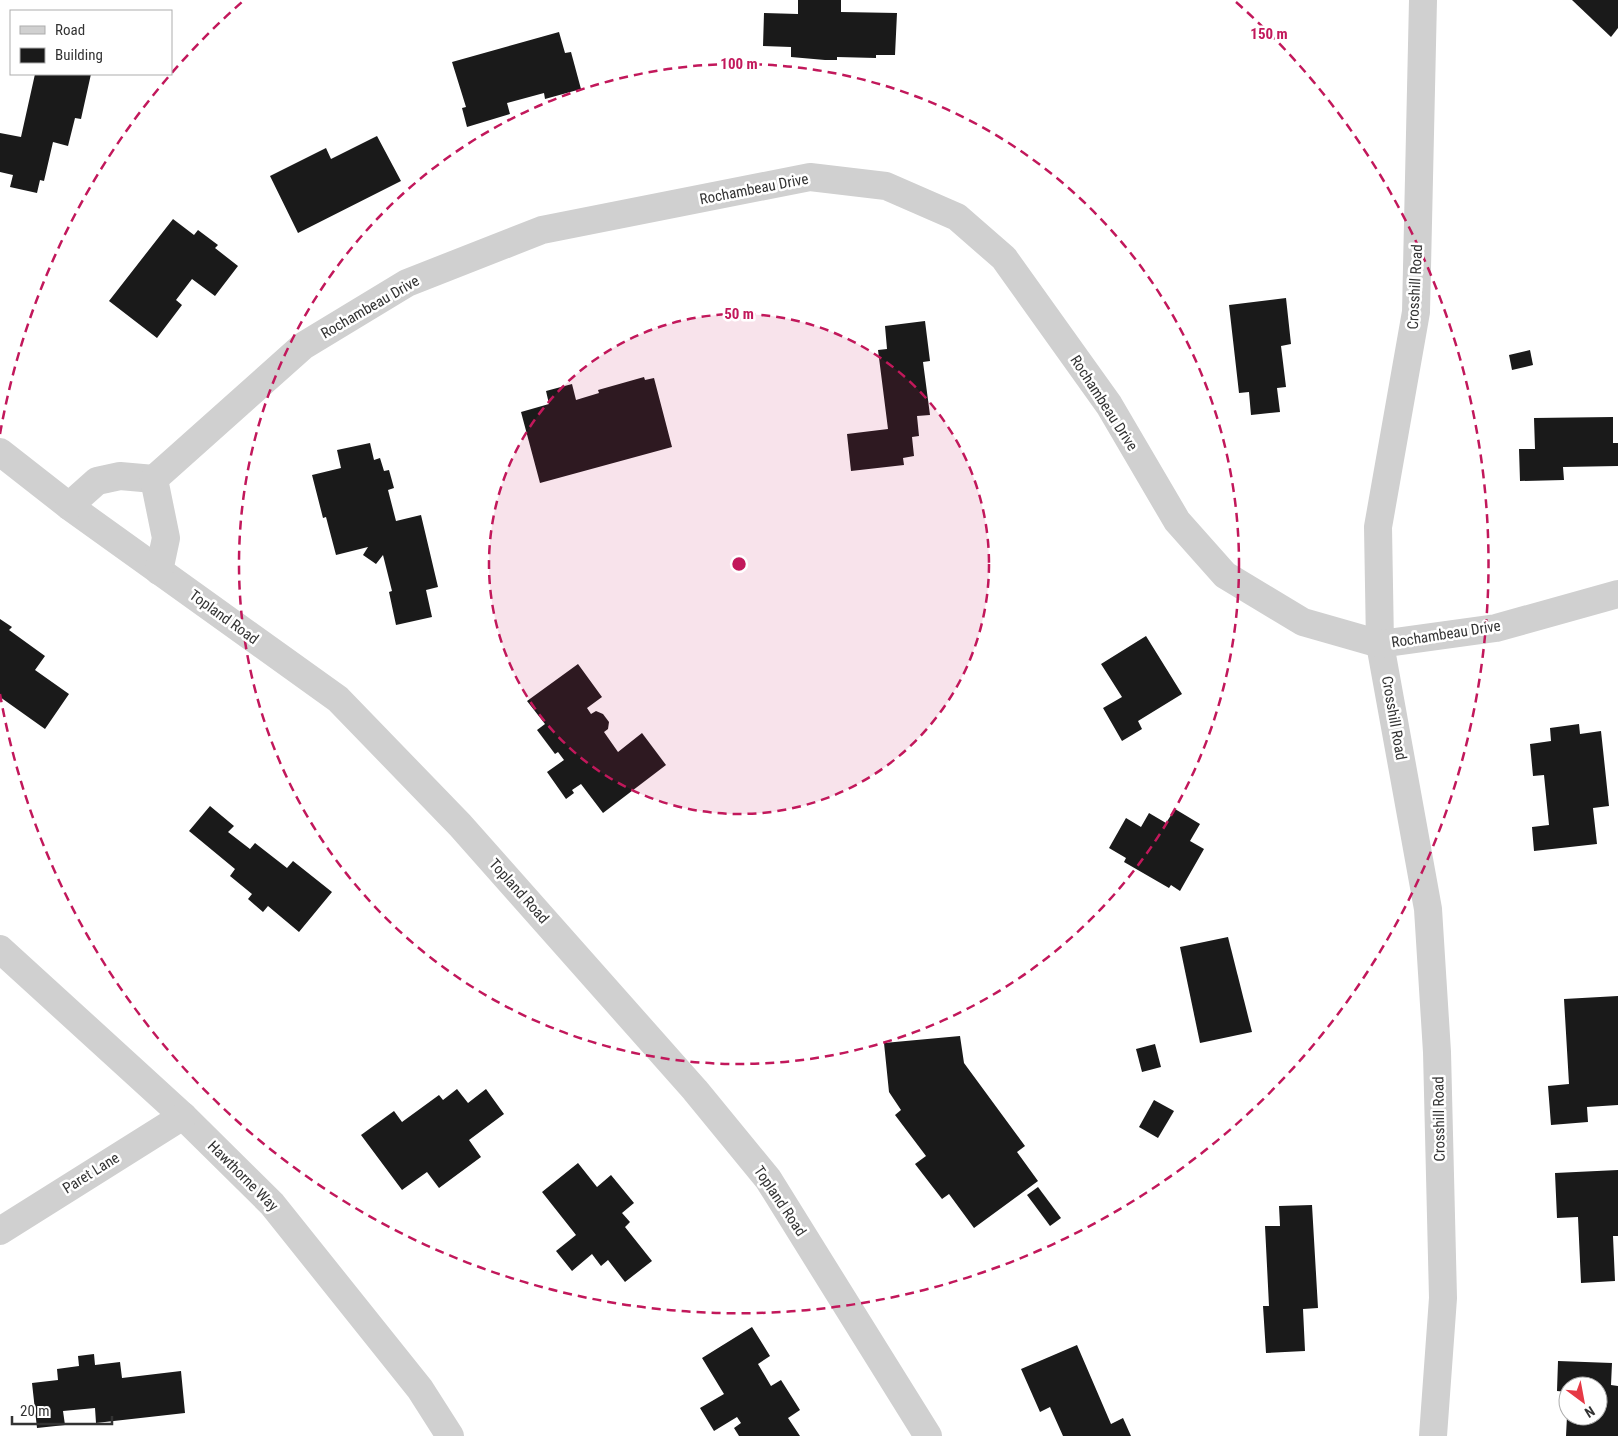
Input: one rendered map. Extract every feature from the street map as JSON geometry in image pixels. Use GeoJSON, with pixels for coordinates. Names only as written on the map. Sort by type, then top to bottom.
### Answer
{"type":"FeatureCollection","features":[{"type":"Feature","properties":{"kind":"street","name":"Crosshill Road"},"geometry":{"type":"LineString","coordinates":[[1423,0],[1416,312],[1378,527],[1380,644],[1428,909],[1437,1052],[1443,1298],[1433,1436]]}},
{"type":"Feature","properties":{"kind":"street","name":"Rochambeau Drive"},"geometry":{"type":"LineString","coordinates":[[154,478],[303,346],[416,280],[542,230],[810,177],[886,186],[957,217],[1004,258],[1109,405],[1176,521],[1224,575],[1303,622],[1380,644],[1496,628],[1618,594]]}},
{"type":"Feature","properties":{"kind":"street","name":"Topland Road"},"geometry":{"type":"LineString","coordinates":[[0,452],[69,506],[338,699],[460,825],[695,1090],[768,1179],[928,1436]]}},
{"type":"Feature","properties":{"kind":"street"},"geometry":{"type":"LineString","coordinates":[[69,506],[97,481],[120,476],[154,478],[166,538],[159,571]]}},
{"type":"Feature","properties":{"kind":"street","name":"Hawthorne Way"},"geometry":{"type":"LineString","coordinates":[[0,949],[183,1116],[272,1204],[420,1389],[450,1436]]}},
{"type":"Feature","properties":{"kind":"street","name":"Paret Lane"},"geometry":{"type":"LineString","coordinates":[[0,1231],[183,1116]]}},
{"type":"Feature","properties":{"kind":"building"},"geometry":{"type":"Polygon","coordinates":[[[798,0],[841,0],[841,12],[897,13],[895,55],[876,55],[876,58],[837,57],[837,60],[825,60],[791,57],[791,47],[763,46],[764,13],[798,14],[798,0]]]}},
{"type":"Feature","properties":{"kind":"building"},"geometry":{"type":"Polygon","coordinates":[[[1572,0],[1618,0],[1618,28],[1611,37],[1572,0]]]}},
{"type":"Feature","properties":{"kind":"building"},"geometry":{"type":"Polygon","coordinates":[[[559,32],[565,53],[571,52],[581,89],[545,99],[544,93],[507,103],[510,114],[467,127],[462,108],[466,107],[452,62],[559,32]]]}},
{"type":"Feature","properties":{"kind":"building"},"geometry":{"type":"Polygon","coordinates":[[[35,75],[91,75],[81,119],[75,118],[68,146],[53,142],[44,181],[40,180],[37,193],[10,187],[13,175],[0,172],[0,133],[21,137],[35,75]]]}},
{"type":"Feature","properties":{"kind":"building"},"geometry":{"type":"Polygon","coordinates":[[[377,136],[401,181],[298,233],[270,176],[326,148],[331,159],[377,136]]]}},
{"type":"Feature","properties":{"kind":"building"},"geometry":{"type":"Polygon","coordinates":[[[173,219],[194,235],[198,230],[218,245],[215,248],[238,266],[215,296],[192,279],[176,300],[182,305],[157,338],[109,301],[173,219]]]}},
{"type":"Feature","properties":{"kind":"building"},"geometry":{"type":"Polygon","coordinates":[[[1286,298],[1291,344],[1281,346],[1286,387],[1277,388],[1280,412],[1251,415],[1249,392],[1239,393],[1229,305],[1286,298]]]}},
{"type":"Feature","properties":{"kind":"building"},"geometry":{"type":"Polygon","coordinates":[[[925,321],[930,361],[923,362],[930,415],[917,416],[919,436],[912,437],[914,456],[903,458],[904,465],[851,471],[847,434],[888,429],[878,350],[887,349],[885,326],[925,321]]]}},
{"type":"Feature","properties":{"kind":"building"},"geometry":{"type":"Polygon","coordinates":[[[1530,350],[1533,365],[1512,370],[1509,355],[1530,350]]]}},
{"type":"Feature","properties":{"kind":"building"},"geometry":{"type":"Polygon","coordinates":[[[644,377],[645,380],[654,378],[672,447],[540,483],[521,412],[549,404],[546,391],[572,384],[576,400],[599,393],[598,390],[644,377]]]}},
{"type":"Feature","properties":{"kind":"building"},"geometry":{"type":"Polygon","coordinates":[[[1613,417],[1613,443],[1618,443],[1618,466],[1563,467],[1564,480],[1520,481],[1519,449],[1535,449],[1534,418],[1613,417]]]}},
{"type":"Feature","properties":{"kind":"building"},"geometry":{"type":"Polygon","coordinates":[[[370,443],[374,460],[380,458],[384,471],[389,470],[394,488],[388,490],[396,521],[421,515],[438,587],[426,590],[432,617],[396,625],[389,592],[392,591],[383,555],[376,564],[363,555],[368,547],[336,555],[326,517],[323,518],[312,475],[341,468],[337,450],[370,443]]]}},
{"type":"Feature","properties":{"kind":"building"},"geometry":{"type":"Polygon","coordinates":[[[0,619],[12,627],[9,630],[45,656],[35,670],[69,694],[45,729],[0,697],[0,619]]]}},
{"type":"Feature","properties":{"kind":"building"},"geometry":{"type":"Polygon","coordinates":[[[1146,636],[1182,694],[1138,721],[1142,729],[1122,741],[1103,708],[1122,697],[1101,664],[1146,636]]]}},
{"type":"Feature","properties":{"kind":"building"},"geometry":{"type":"Polygon","coordinates":[[[578,664],[602,697],[587,708],[591,714],[596,711],[603,714],[609,722],[608,729],[604,732],[618,752],[642,733],[666,765],[603,813],[581,784],[572,790],[574,793],[566,799],[547,772],[564,760],[558,752],[555,754],[537,730],[545,724],[527,701],[578,664]]]}},
{"type":"Feature","properties":{"kind":"building"},"geometry":{"type":"Polygon","coordinates":[[[1579,724],[1580,734],[1601,731],[1609,806],[1593,808],[1597,844],[1534,851],[1532,827],[1549,825],[1544,775],[1533,776],[1530,744],[1551,741],[1550,728],[1579,724]]]}},
{"type":"Feature","properties":{"kind":"building"},"geometry":{"type":"Polygon","coordinates":[[[210,806],[234,826],[228,832],[250,849],[255,843],[287,868],[293,861],[332,892],[299,932],[268,906],[263,912],[248,899],[252,894],[230,876],[235,869],[189,831],[210,806]]]}},
{"type":"Feature","properties":{"kind":"building"},"geometry":{"type":"Polygon","coordinates":[[[1175,809],[1200,824],[1190,841],[1204,849],[1180,891],[1171,885],[1169,888],[1124,862],[1126,858],[1109,848],[1126,818],[1141,827],[1149,813],[1166,823],[1175,809]]]}},
{"type":"Feature","properties":{"kind":"building"},"geometry":{"type":"Polygon","coordinates":[[[1228,937],[1252,1032],[1200,1043],[1180,947],[1228,937]]]}},
{"type":"Feature","properties":{"kind":"building"},"geometry":{"type":"Polygon","coordinates":[[[1618,996],[1618,1105],[1587,1107],[1588,1122],[1551,1125],[1548,1086],[1569,1084],[1564,999],[1618,996]]]}},
{"type":"Feature","properties":{"kind":"building"},"geometry":{"type":"Polygon","coordinates":[[[960,1036],[964,1063],[1025,1146],[1017,1152],[1038,1181],[974,1228],[949,1194],[942,1199],[915,1164],[926,1156],[895,1115],[901,1110],[889,1092],[884,1043],[960,1036]]]}},
{"type":"Feature","properties":{"kind":"building"},"geometry":{"type":"Polygon","coordinates":[[[1155,1044],[1161,1067],[1142,1072],[1136,1049],[1155,1044]]]}},
{"type":"Feature","properties":{"kind":"building"},"geometry":{"type":"Polygon","coordinates":[[[457,1089],[468,1103],[486,1089],[504,1114],[469,1140],[481,1157],[439,1188],[427,1172],[402,1190],[361,1135],[394,1111],[402,1122],[439,1095],[443,1100],[457,1089]]]}},
{"type":"Feature","properties":{"kind":"building"},"geometry":{"type":"Polygon","coordinates":[[[1154,1100],[1174,1111],[1158,1138],[1139,1127],[1154,1100]]]}},
{"type":"Feature","properties":{"kind":"building"},"geometry":{"type":"Polygon","coordinates":[[[578,1163],[597,1187],[611,1175],[634,1203],[622,1213],[630,1222],[625,1227],[652,1261],[625,1282],[608,1260],[601,1266],[592,1254],[572,1271],[556,1251],[576,1235],[542,1192],[578,1163]]]}},
{"type":"Feature","properties":{"kind":"building"},"geometry":{"type":"Polygon","coordinates":[[[1618,1170],[1618,1236],[1613,1236],[1615,1281],[1581,1283],[1578,1217],[1557,1218],[1555,1173],[1618,1170]]]}},
{"type":"Feature","properties":{"kind":"building"},"geometry":{"type":"Polygon","coordinates":[[[1038,1187],[1061,1218],[1050,1226],[1027,1195],[1038,1187]]]}},
{"type":"Feature","properties":{"kind":"building"},"geometry":{"type":"Polygon","coordinates":[[[1312,1205],[1318,1308],[1303,1309],[1305,1351],[1266,1353],[1263,1306],[1269,1306],[1265,1226],[1280,1226],[1279,1206],[1312,1205]]]}},
{"type":"Feature","properties":{"kind":"building"},"geometry":{"type":"Polygon","coordinates":[[[752,1327],[770,1356],[758,1364],[771,1386],[781,1380],[800,1410],[788,1418],[800,1436],[739,1436],[734,1428],[741,1423],[737,1417],[714,1431],[700,1408],[724,1394],[702,1358],[752,1327]]]}},
{"type":"Feature","properties":{"kind":"building"},"geometry":{"type":"Polygon","coordinates":[[[1077,1345],[1111,1424],[1123,1418],[1131,1436],[1063,1436],[1050,1407],[1040,1412],[1021,1369],[1077,1345]]]}},
{"type":"Feature","properties":{"kind":"building"},"geometry":{"type":"Polygon","coordinates":[[[94,1354],[95,1365],[120,1362],[122,1378],[181,1371],[185,1413],[96,1423],[95,1408],[63,1411],[65,1425],[37,1428],[32,1383],[58,1380],[57,1369],[79,1366],[78,1356],[94,1354]]]}},
{"type":"Feature","properties":{"kind":"building"},"geometry":{"type":"Polygon","coordinates":[[[1558,1361],[1612,1363],[1611,1385],[1618,1386],[1618,1436],[1566,1436],[1566,1426],[1608,1426],[1608,1376],[1558,1376],[1557,1391],[1558,1361]]]}}]}
